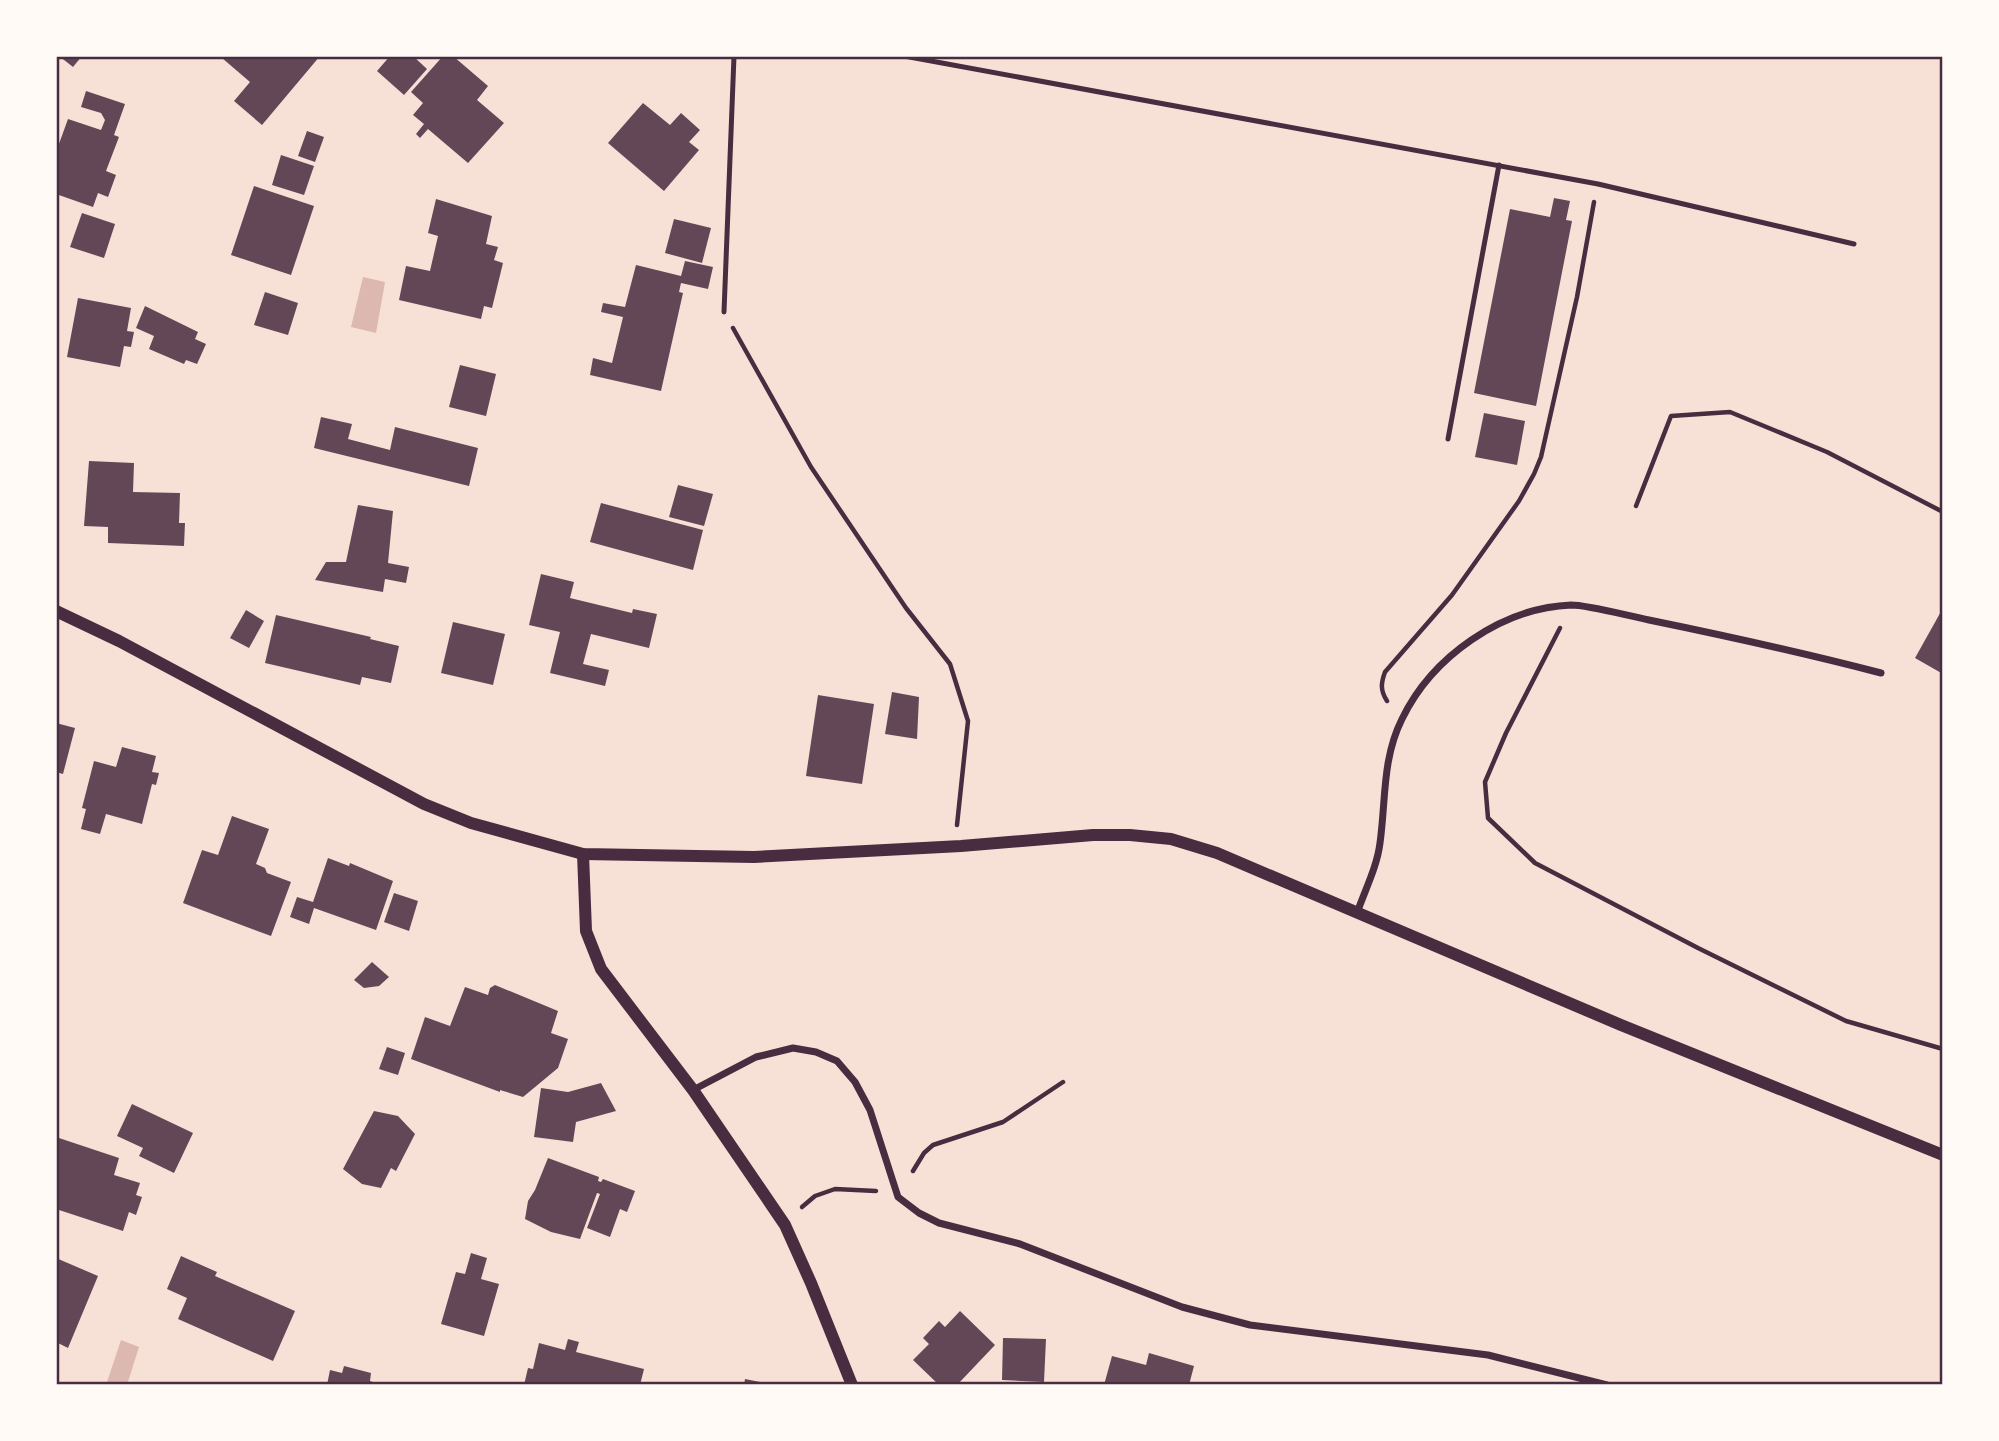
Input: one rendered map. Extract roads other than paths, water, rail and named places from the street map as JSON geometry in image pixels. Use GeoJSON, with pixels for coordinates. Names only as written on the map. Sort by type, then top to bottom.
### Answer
{"type":"FeatureCollection","features":[{"type":"Feature","properties":{"kind":"street"},"geometry":{"type":"LineString","coordinates":[[1356,914],[1377,863],[1389,750],[1403,717],[1438,668],[1480,634],[1527,614],[1572,605],[1776,646],[1881,673]]}},
{"type":"Feature","properties":{"kind":"street"},"geometry":{"type":"LineString","coordinates":[[56,611],[119,641],[424,804],[471,823],[583,854],[754,857],[961,846],[1093,835],[1171,839],[1217,853],[1621,1025],[1943,1155]]}},
{"type":"Feature","properties":{"kind":"street"},"geometry":{"type":"LineString","coordinates":[[583,854],[586,931],[601,969],[694,1090],[785,1225],[852,1385]]}},
{"type":"Feature","properties":{"kind":"street"},"geometry":{"type":"LineString","coordinates":[[694,1090],[756,1057],[793,1048],[816,1052],[836,1061],[855,1082],[870,1110],[898,1197],[919,1213],[939,1223],[1020,1244],[1182,1307],[1250,1325],[1488,1355],[1607,1385]]}},
{"type":"Feature","properties":{"kind":"lane"},"geometry":{"type":"LineString","coordinates":[[724,312],[734,56]]}},
{"type":"Feature","properties":{"kind":"lane"},"geometry":{"type":"LineString","coordinates":[[904,56],[1598,184],[1854,244]]}},
{"type":"Feature","properties":{"kind":"lane"},"geometry":{"type":"LineString","coordinates":[[1448,439],[1499,165]]}}]}
